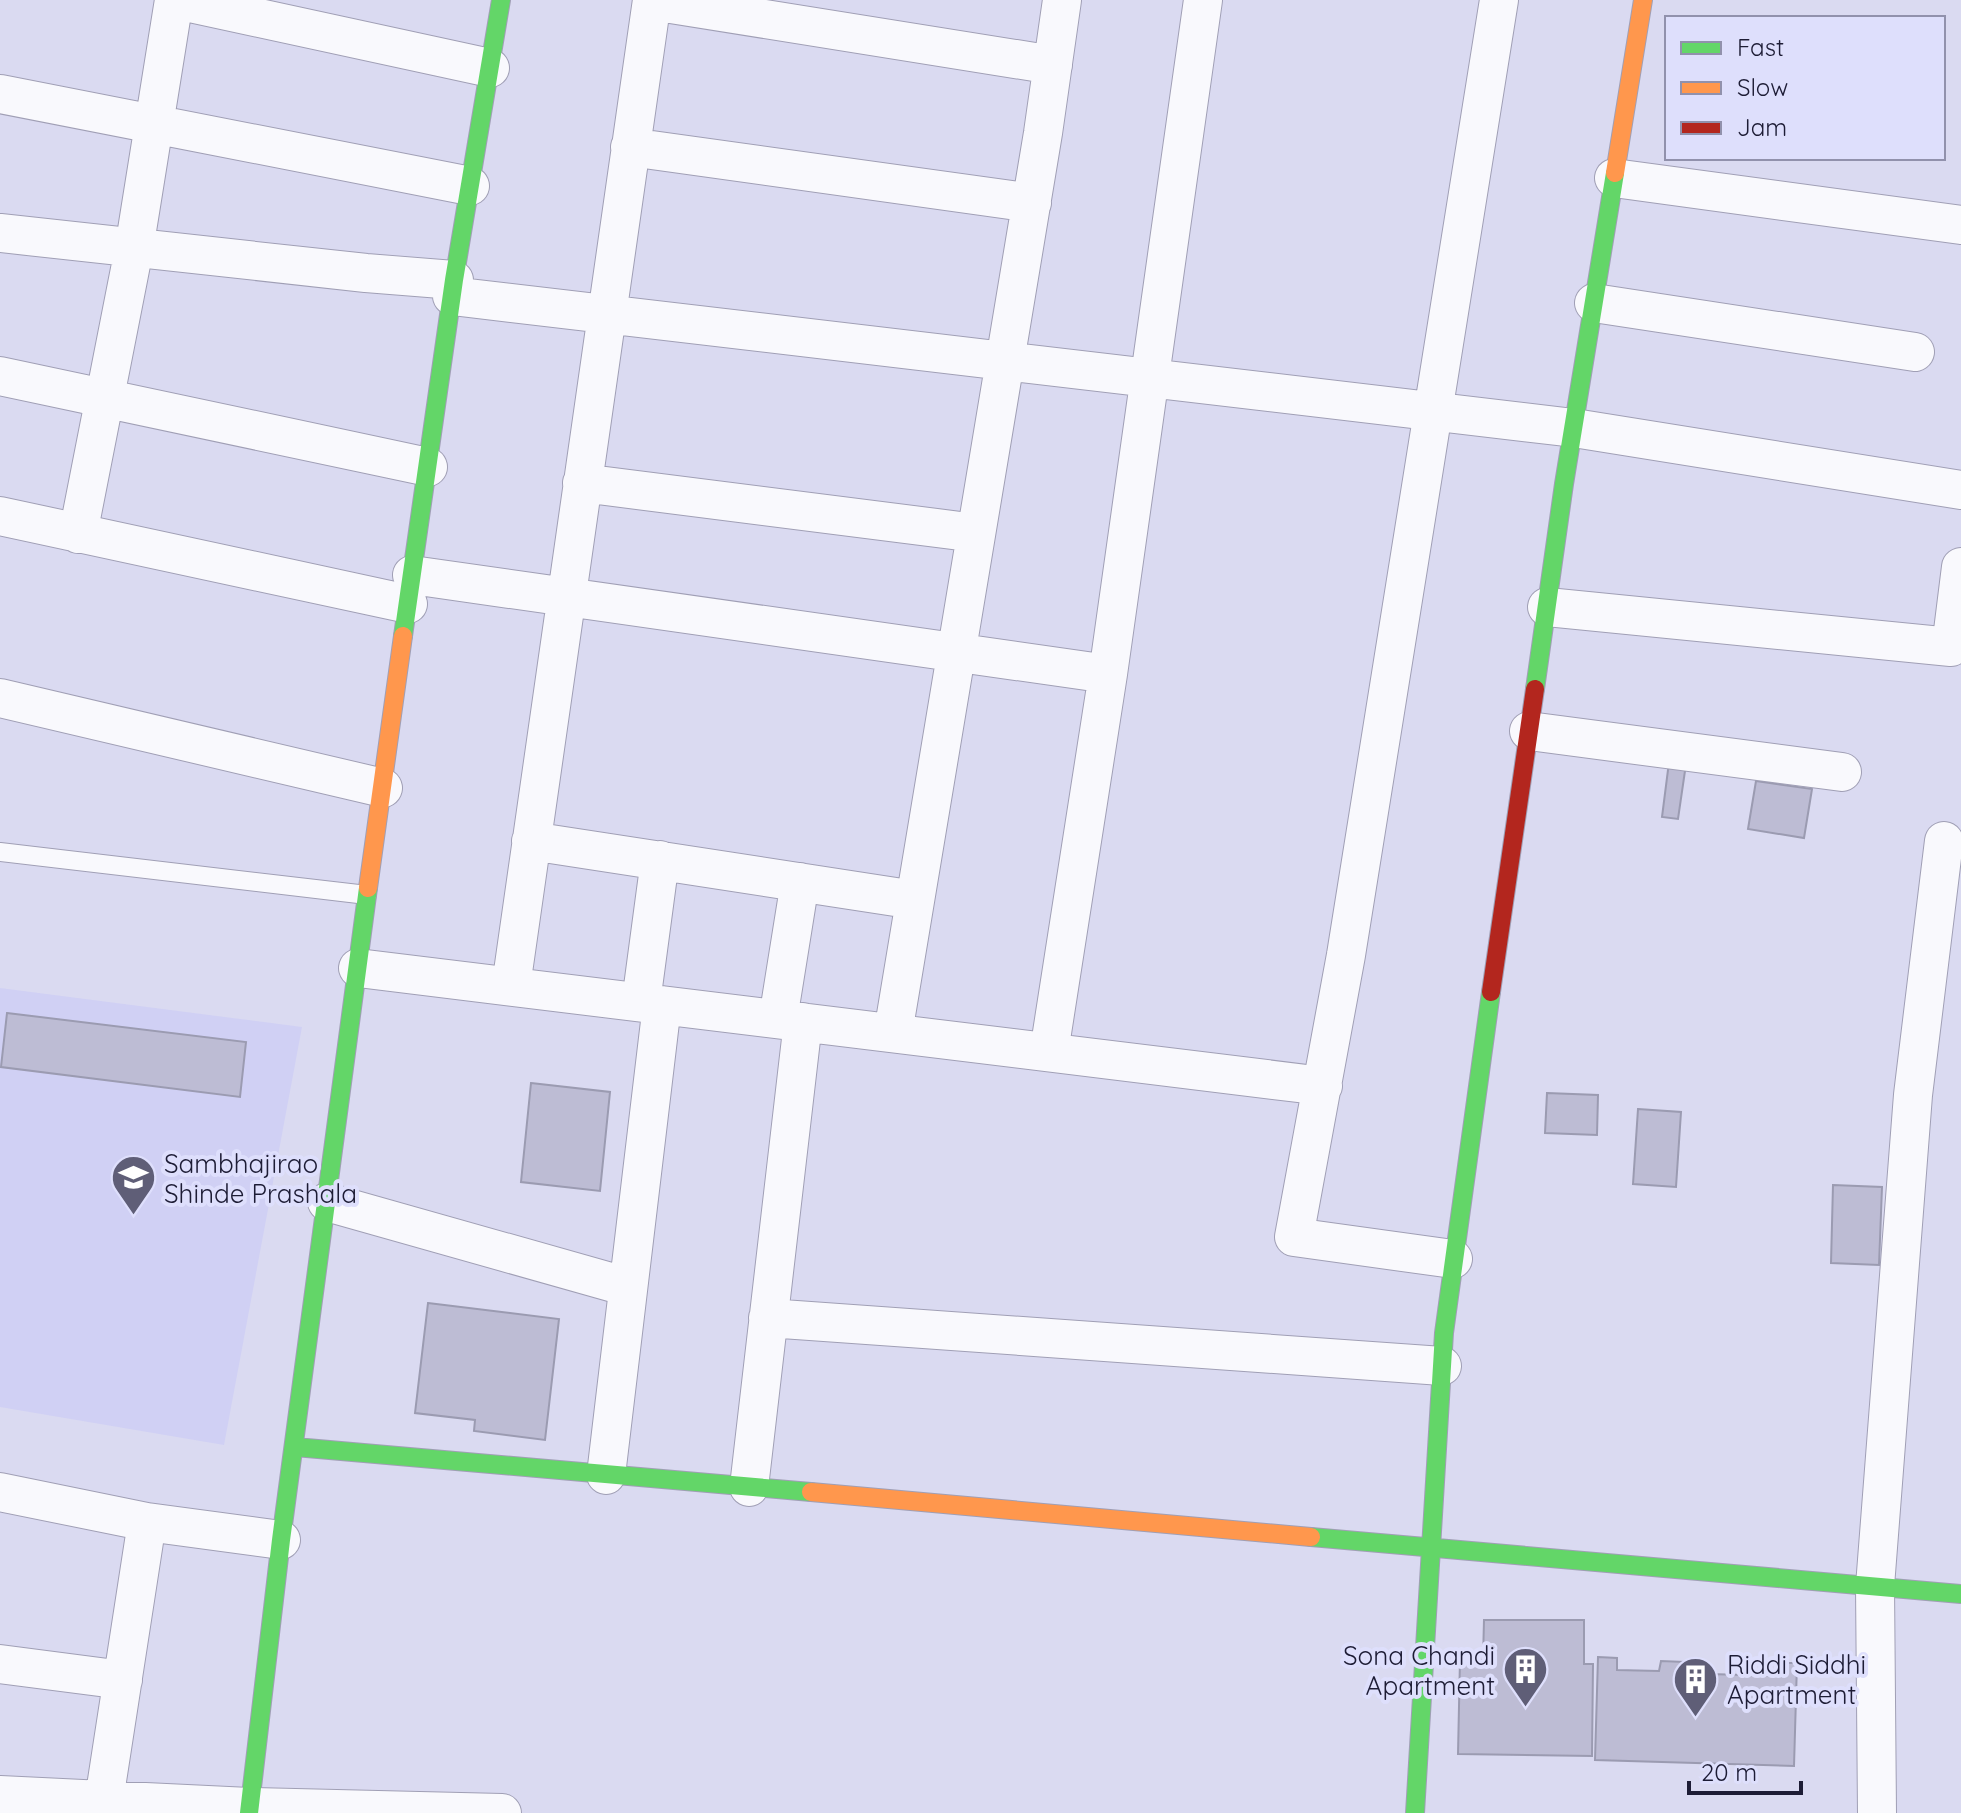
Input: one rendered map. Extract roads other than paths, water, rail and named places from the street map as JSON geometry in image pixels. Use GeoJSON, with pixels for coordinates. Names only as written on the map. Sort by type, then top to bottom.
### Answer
{"type":"FeatureCollection","features":[{"type":"Feature","properties":{"kind":"street"},"geometry":{"type":"LineString","coordinates":[[78,534],[134,249],[175,0],[490,68]]}},
{"type":"Feature","properties":{"kind":"street"},"geometry":{"type":"LineString","coordinates":[[249,1810],[281,1540],[367,895],[453,288],[501,0]]}},
{"type":"Feature","properties":{"kind":"street"},"geometry":{"type":"LineString","coordinates":[[893,1033],[1032,203],[1062,0]]}},
{"type":"Feature","properties":{"kind":"street"},"geometry":{"type":"LineString","coordinates":[[1049,1052],[1108,674],[1203,0]]}},
{"type":"Feature","properties":{"kind":"street"},"geometry":{"type":"LineString","coordinates":[[1453,1259],[1294,1237],[1323,1086],[1499,0]]}},
{"type":"Feature","properties":{"kind":"street"},"geometry":{"type":"LineString","coordinates":[[1415,1813],[1442,1366],[1453,1259],[1574,428],[1643,0]]}},
{"type":"Feature","properties":{"kind":"street"},"geometry":{"type":"LineString","coordinates":[[511,986],[652,1],[1053,65]]}},
{"type":"Feature","properties":{"kind":"street"},"geometry":{"type":"LineString","coordinates":[[0,94],[470,186]]}},
{"type":"Feature","properties":{"kind":"street"},"geometry":{"type":"LineString","coordinates":[[630,147],[1032,203]]}},
{"type":"Feature","properties":{"kind":"street"},"geometry":{"type":"LineString","coordinates":[[1614,178],[1961,225]]}},
{"type":"Feature","properties":{"kind":"street"},"geometry":{"type":"LineString","coordinates":[[0,233],[453,288],[606,314],[1574,428],[1961,490]]}},
{"type":"Feature","properties":{"kind":"street"},"geometry":{"type":"LineString","coordinates":[[1594,303],[1915,352]]}},
{"type":"Feature","properties":{"kind":"street"},"geometry":{"type":"LineString","coordinates":[[0,376],[428,467]]}},
{"type":"Feature","properties":{"kind":"street"},"geometry":{"type":"LineString","coordinates":[[582,483],[976,533]]}},
{"type":"Feature","properties":{"kind":"street"},"geometry":{"type":"LineString","coordinates":[[0,516],[78,534],[410,590],[566,597],[1108,674]]}},
{"type":"Feature","properties":{"kind":"street"},"geometry":{"type":"LineString","coordinates":[[1547,607],[1951,647],[1961,567]]}},
{"type":"Feature","properties":{"kind":"street"},"geometry":{"type":"LineString","coordinates":[[0,698],[383,788]]}},
{"type":"Feature","properties":{"kind":"street"},"geometry":{"type":"LineString","coordinates":[[1529,731],[1842,772]]}},
{"type":"Feature","properties":{"kind":"street"},"geometry":{"type":"LineString","coordinates":[[531,841],[915,900]]}},
{"type":"Feature","properties":{"kind":"street"},"geometry":{"type":"LineString","coordinates":[[1877,1813],[1875,1586],[1913,1095],[1944,841]]}},
{"type":"Feature","properties":{"kind":"street"},"geometry":{"type":"LineString","coordinates":[[606,1475],[628,1287],[660,860]]}},
{"type":"Feature","properties":{"kind":"street"},"geometry":{"type":"LineString","coordinates":[[749,1487],[768,1318],[800,882]]}},
{"type":"Feature","properties":{"kind":"street"},"geometry":{"type":"LineString","coordinates":[[358,968],[1323,1086]]}},
{"type":"Feature","properties":{"kind":"street"},"geometry":{"type":"LineString","coordinates":[[327,1202],[628,1287]]}},
{"type":"Feature","properties":{"kind":"street"},"geometry":{"type":"LineString","coordinates":[[768,1318],[1442,1366]]}},
{"type":"Feature","properties":{"kind":"street"},"geometry":{"type":"LineString","coordinates":[[295,1447],[1961,1594]]}},
{"type":"Feature","properties":{"kind":"street"},"geometry":{"type":"LineString","coordinates":[[0,1492],[147,1522],[281,1540]]}},
{"type":"Feature","properties":{"kind":"street"},"geometry":{"type":"LineString","coordinates":[[104,1800],[147,1522]]}},
{"type":"Feature","properties":{"kind":"street"},"geometry":{"type":"LineString","coordinates":[[0,1664],[123,1680]]}},
{"type":"Feature","properties":{"kind":"street"},"geometry":{"type":"LineString","coordinates":[[0,1795],[249,1810],[502,1813]]}},
{"type":"Feature","properties":{"kind":"lane"},"geometry":{"type":"LineString","coordinates":[[0,852],[367,895]]}},
{"type":"Feature","properties":{"kind":"place","name":"Sambhajirao Shinde Prashala"},"geometry":{"type":"Point","coordinates":[133,1217]}},
{"type":"Feature","properties":{"kind":"place","name":"Sona Chandi Apartment"},"geometry":{"type":"Point","coordinates":[1526,1709]}},
{"type":"Feature","properties":{"kind":"place","name":"Riddi Siddhi Apartment"},"geometry":{"type":"Point","coordinates":[1696,1718]}}]}
